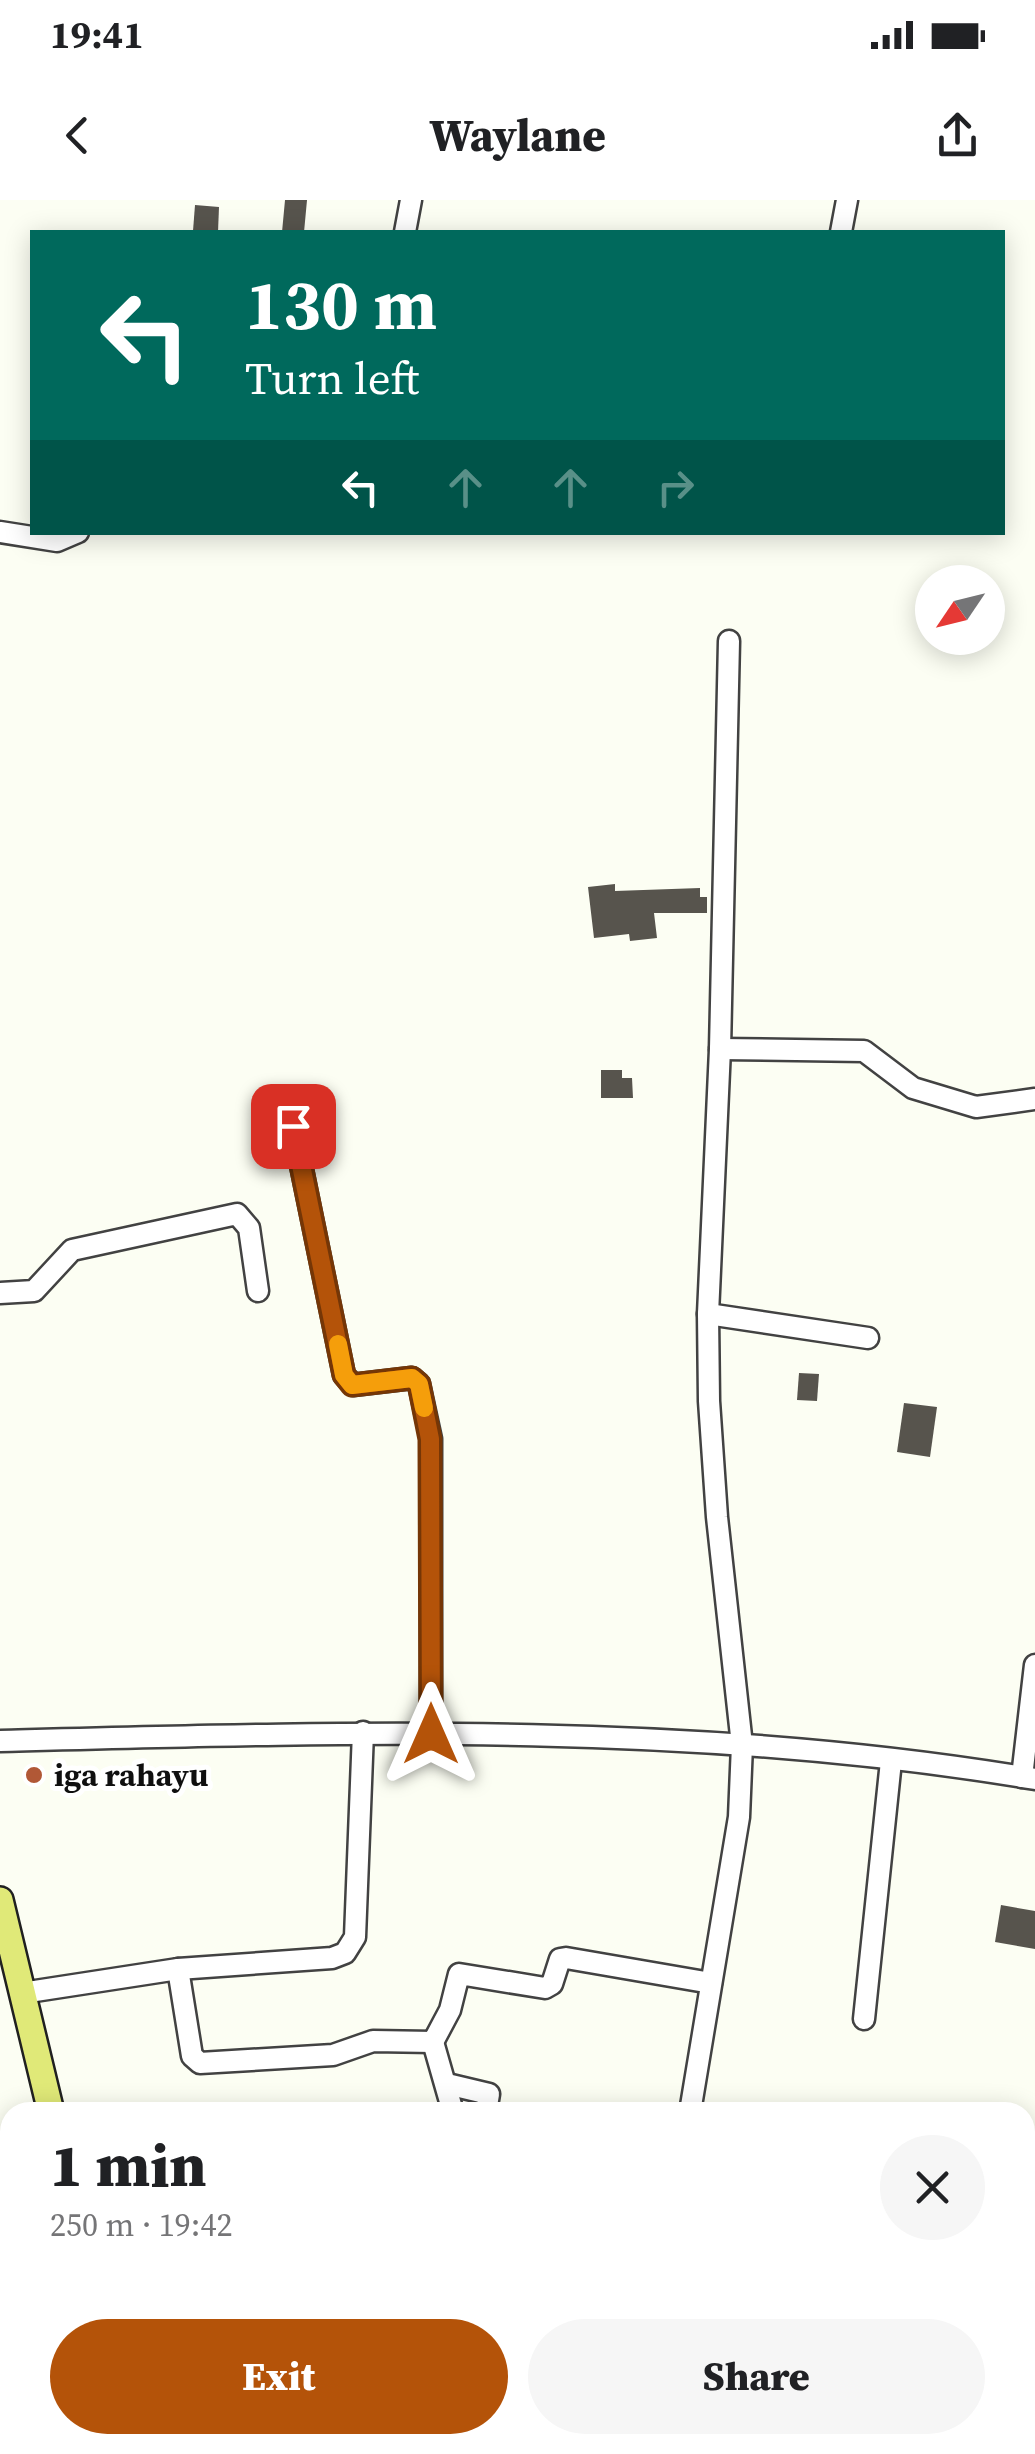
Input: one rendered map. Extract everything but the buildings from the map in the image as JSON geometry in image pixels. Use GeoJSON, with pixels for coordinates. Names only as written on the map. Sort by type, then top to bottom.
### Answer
{"type":"FeatureCollection","features":[{"type":"Feature","properties":{"kind":"main road"},"geometry":{"type":"LineString","coordinates":[[0,1900],[49,2102]]}},
{"type":"Feature","properties":{"kind":"street"},"geometry":{"type":"LineString","coordinates":[[406,230],[411,200]]}},
{"type":"Feature","properties":{"kind":"street"},"geometry":{"type":"LineString","coordinates":[[841,230],[847,200]]}},
{"type":"Feature","properties":{"kind":"street"},"geometry":{"type":"LineString","coordinates":[[0,532],[57,541],[71,535]]}},
{"type":"Feature","properties":{"kind":"street"},"geometry":{"type":"LineString","coordinates":[[692,2102],[739,1818],[742,1744],[717,1517],[708,1314],[720,1049],[729,641]]}},
{"type":"Feature","properties":{"kind":"street"},"geometry":{"type":"LineString","coordinates":[[720,1049],[864,1051],[913,1088],[976,1106],[1035,1099]]}},
{"type":"Feature","properties":{"kind":"street"},"geometry":{"type":"LineString","coordinates":[[293,1126],[344,1375],[352,1385],[412,1378],[419,1384],[430,1439],[431,1734]]}},
{"type":"Feature","properties":{"kind":"street"},"geometry":{"type":"LineString","coordinates":[[0,1293],[34,1291],[72,1250],[237,1214],[249,1228],[258,1292]]}},
{"type":"Feature","properties":{"kind":"street"},"geometry":{"type":"LineString","coordinates":[[708,1314],[868,1338]]}},
{"type":"Feature","properties":{"kind":"street"},"geometry":{"type":"LineString","coordinates":[[0,1741],[363,1732],[742,1744],[1028,1778],[1035,1665]]}},
{"type":"Feature","properties":{"kind":"street"},"geometry":{"type":"LineString","coordinates":[[22,1992],[178,1969],[332,1958],[351,1947],[355,1937],[363,1732]]}},
{"type":"Feature","properties":{"kind":"street"},"geometry":{"type":"LineString","coordinates":[[864,2018],[891,1761]]}},
{"type":"Feature","properties":{"kind":"street"},"geometry":{"type":"LineString","coordinates":[[451,2102],[433,2042],[450,2010],[458,1974],[544,1988],[552,1984],[563,1958],[711,1983]]}},
{"type":"Feature","properties":{"kind":"street"},"geometry":{"type":"LineString","coordinates":[[178,1969],[192,2056],[197,2062],[333,2055],[374,2041],[433,2042]]}},
{"type":"Feature","properties":{"kind":"street"},"geometry":{"type":"LineString","coordinates":[[447,2084],[489,2094],[489,2102]]}},
{"type":"Feature","properties":{"kind":"slow traffic"},"geometry":{"type":"LineString","coordinates":[[338,1344],[344,1375],[352,1385],[412,1378],[419,1384],[424,1408]]}},
{"type":"Feature","properties":{"kind":"place","name":"iga rahayu"},"geometry":{"type":"Point","coordinates":[34,1775]}},
{"type":"Feature","properties":{"kind":"route"},"geometry":{"type":"LineString","coordinates":[[293,1126],[344,1375],[352,1385],[412,1378],[419,1384],[430,1439],[431,1734]]}}]}
